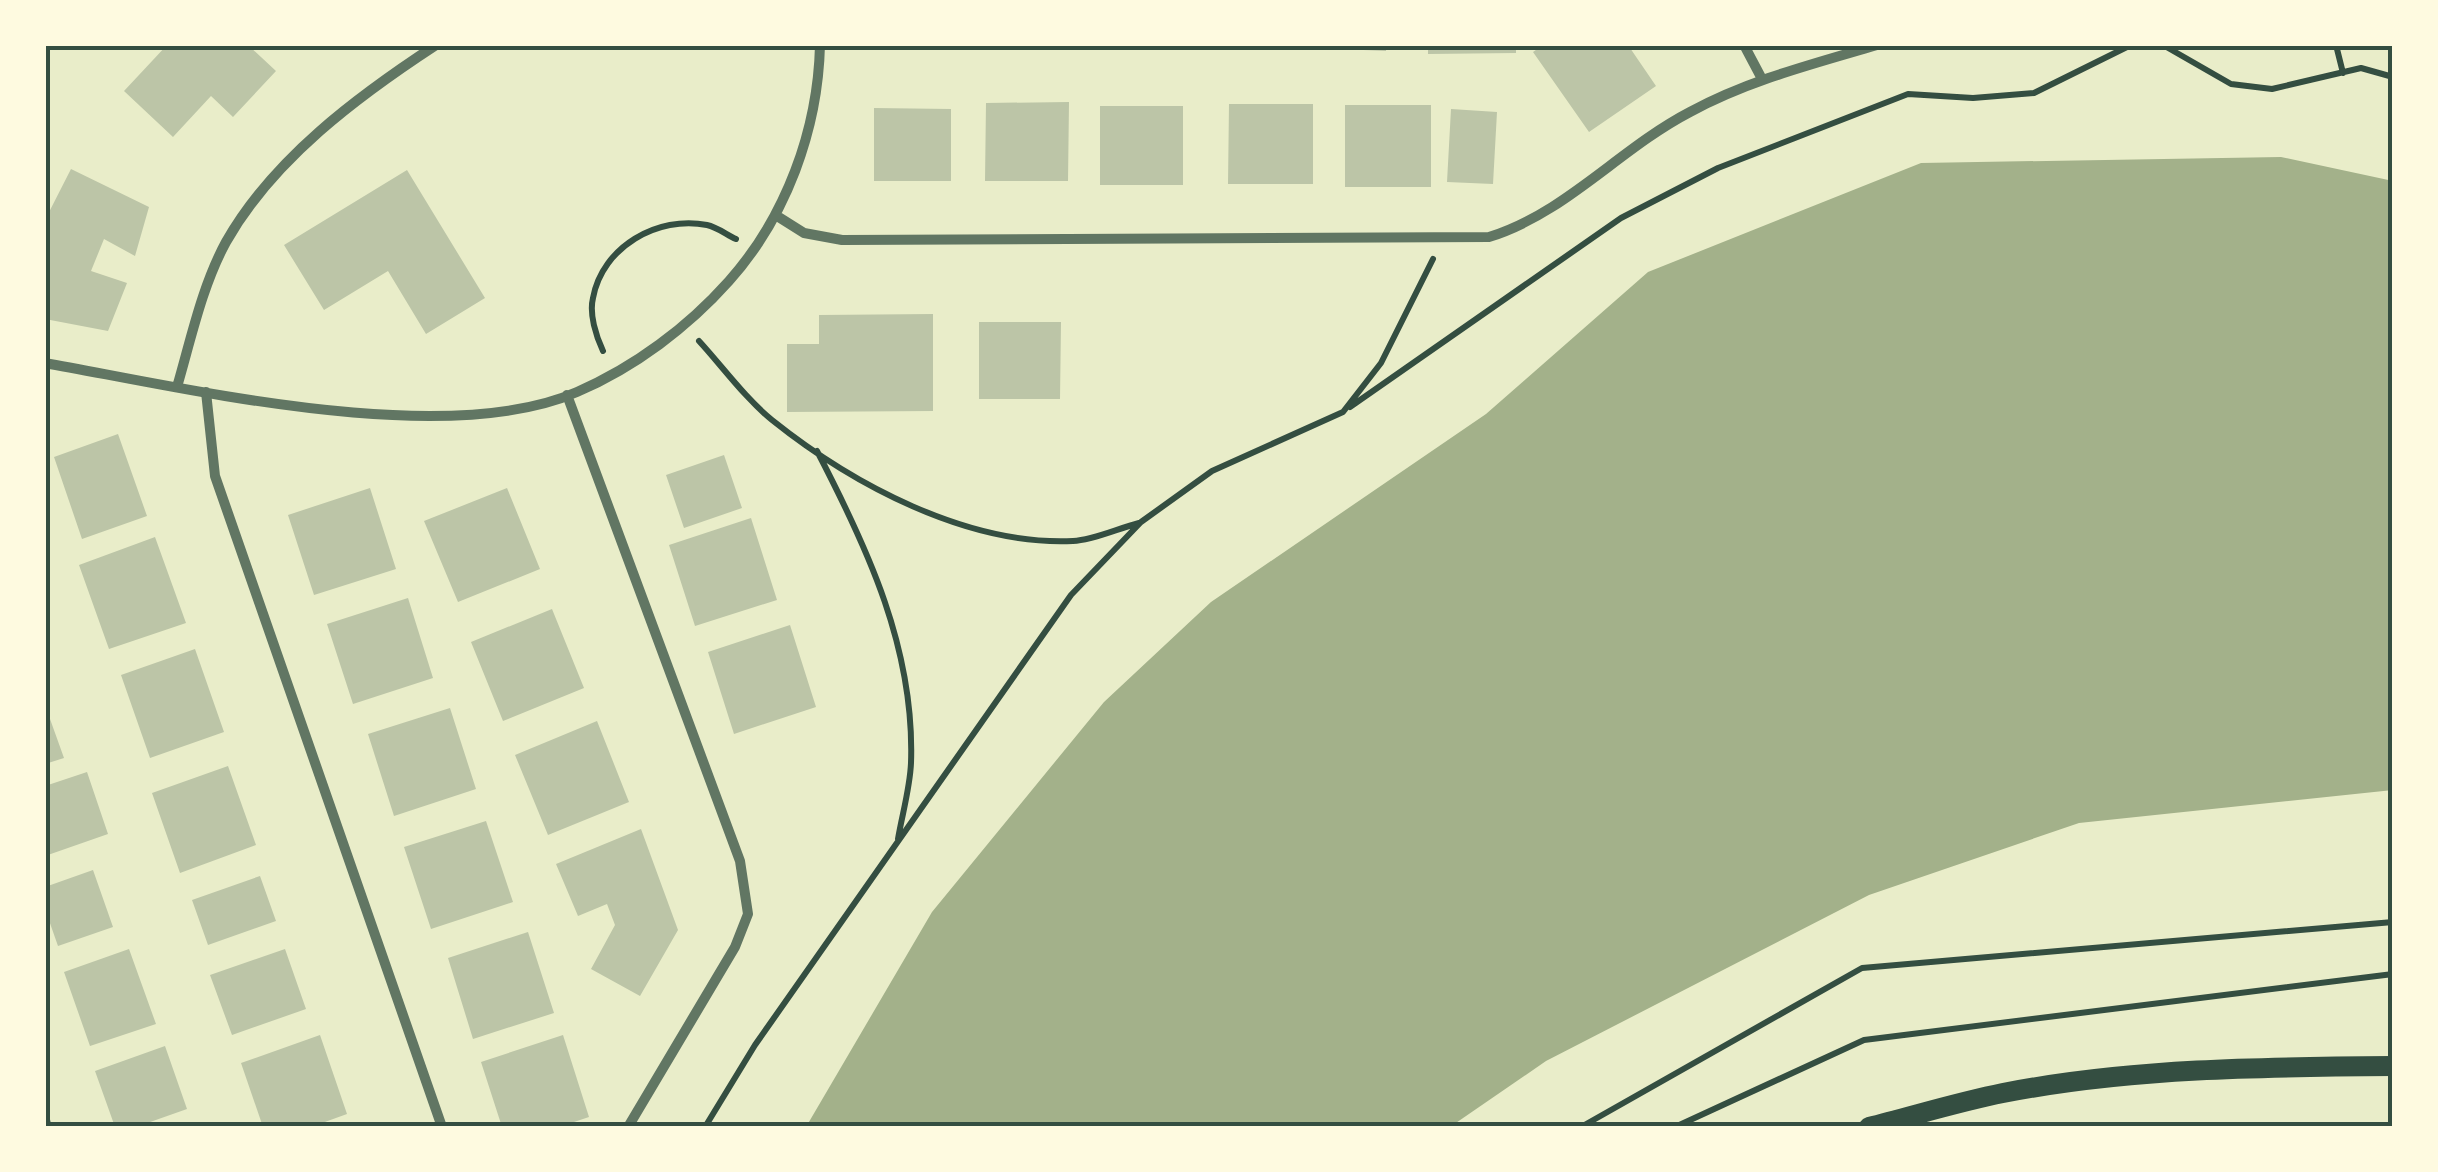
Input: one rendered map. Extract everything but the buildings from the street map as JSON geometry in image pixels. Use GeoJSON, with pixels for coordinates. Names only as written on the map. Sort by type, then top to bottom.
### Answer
{"type":"FeatureCollection","features":[{"type":"Feature","properties":{"kind":"main road"},"geometry":{"type":"LineString","coordinates":[[1869,1127],[2004,1093],[2144,1074],[2393,1066]]}},
{"type":"Feature","properties":{"kind":"street"},"geometry":{"type":"LineString","coordinates":[[177,387],[204,294],[224,245],[254,198],[344,112],[436,45]]}},
{"type":"Feature","properties":{"kind":"street"},"geometry":{"type":"LineString","coordinates":[[45,362],[206,392],[336,410],[416,416],[508,410],[567,396],[612,374],[700,313],[755,248],[776,216],[801,153],[819,88],[820,45]]}},
{"type":"Feature","properties":{"kind":"street"},"geometry":{"type":"LineString","coordinates":[[1744,45],[1762,79]]}},
{"type":"Feature","properties":{"kind":"street"},"geometry":{"type":"LineString","coordinates":[[776,216],[804,233],[842,240],[1489,237],[1520,228],[1552,209],[1688,113],[1762,79],[1878,45]]}},
{"type":"Feature","properties":{"kind":"street"},"geometry":{"type":"LineString","coordinates":[[206,392],[215,476],[442,1127]]}},
{"type":"Feature","properties":{"kind":"street"},"geometry":{"type":"LineString","coordinates":[[567,396],[740,861],[746,888],[748,914],[734,947],[628,1127]]}},
{"type":"Feature","properties":{"kind":"path"},"geometry":{"type":"LineString","coordinates":[[705,1127],[755,1045],[1070,594],[1141,522],[1212,471],[1343,412],[1621,218],[1718,168],[1908,94],[1974,98],[2034,94],[2131,45]]}},
{"type":"Feature","properties":{"kind":"path"},"geometry":{"type":"LineString","coordinates":[[2162,45],[2231,84],[2272,88],[2361,68],[2393,77]]}},
{"type":"Feature","properties":{"kind":"path"},"geometry":{"type":"LineString","coordinates":[[2336,45],[2343,73]]}},
{"type":"Feature","properties":{"kind":"path"},"geometry":{"type":"LineString","coordinates":[[612,374],[596,334],[592,298],[609,261],[634,236],[672,224],[708,225],[755,248]]}},
{"type":"Feature","properties":{"kind":"path"},"geometry":{"type":"LineString","coordinates":[[1343,412],[1381,363],[1442,240]]}},
{"type":"Feature","properties":{"kind":"path"},"geometry":{"type":"LineString","coordinates":[[684,325],[770,418],[872,487],[939,518],[1000,534],[1074,541],[1141,522]]}},
{"type":"Feature","properties":{"kind":"path"},"geometry":{"type":"LineString","coordinates":[[816,450],[876,572],[908,688],[911,766],[897,842]]}},
{"type":"Feature","properties":{"kind":"path"},"geometry":{"type":"LineString","coordinates":[[1580,1127],[1862,968],[2393,922]]}},
{"type":"Feature","properties":{"kind":"path"},"geometry":{"type":"LineString","coordinates":[[1675,1127],[1864,1040],[2393,974]]}},
{"type":"Feature","properties":{"kind":"shaded area"},"geometry":{"type":"Polygon","coordinates":[[[2281,157],[2393,181],[2393,790],[2079,823],[1869,895],[1546,1061],[1450,1127],[806,1127],[932,912],[1104,702],[1211,602],[1486,414],[1648,272],[1921,163],[2281,157]]]}}]}
